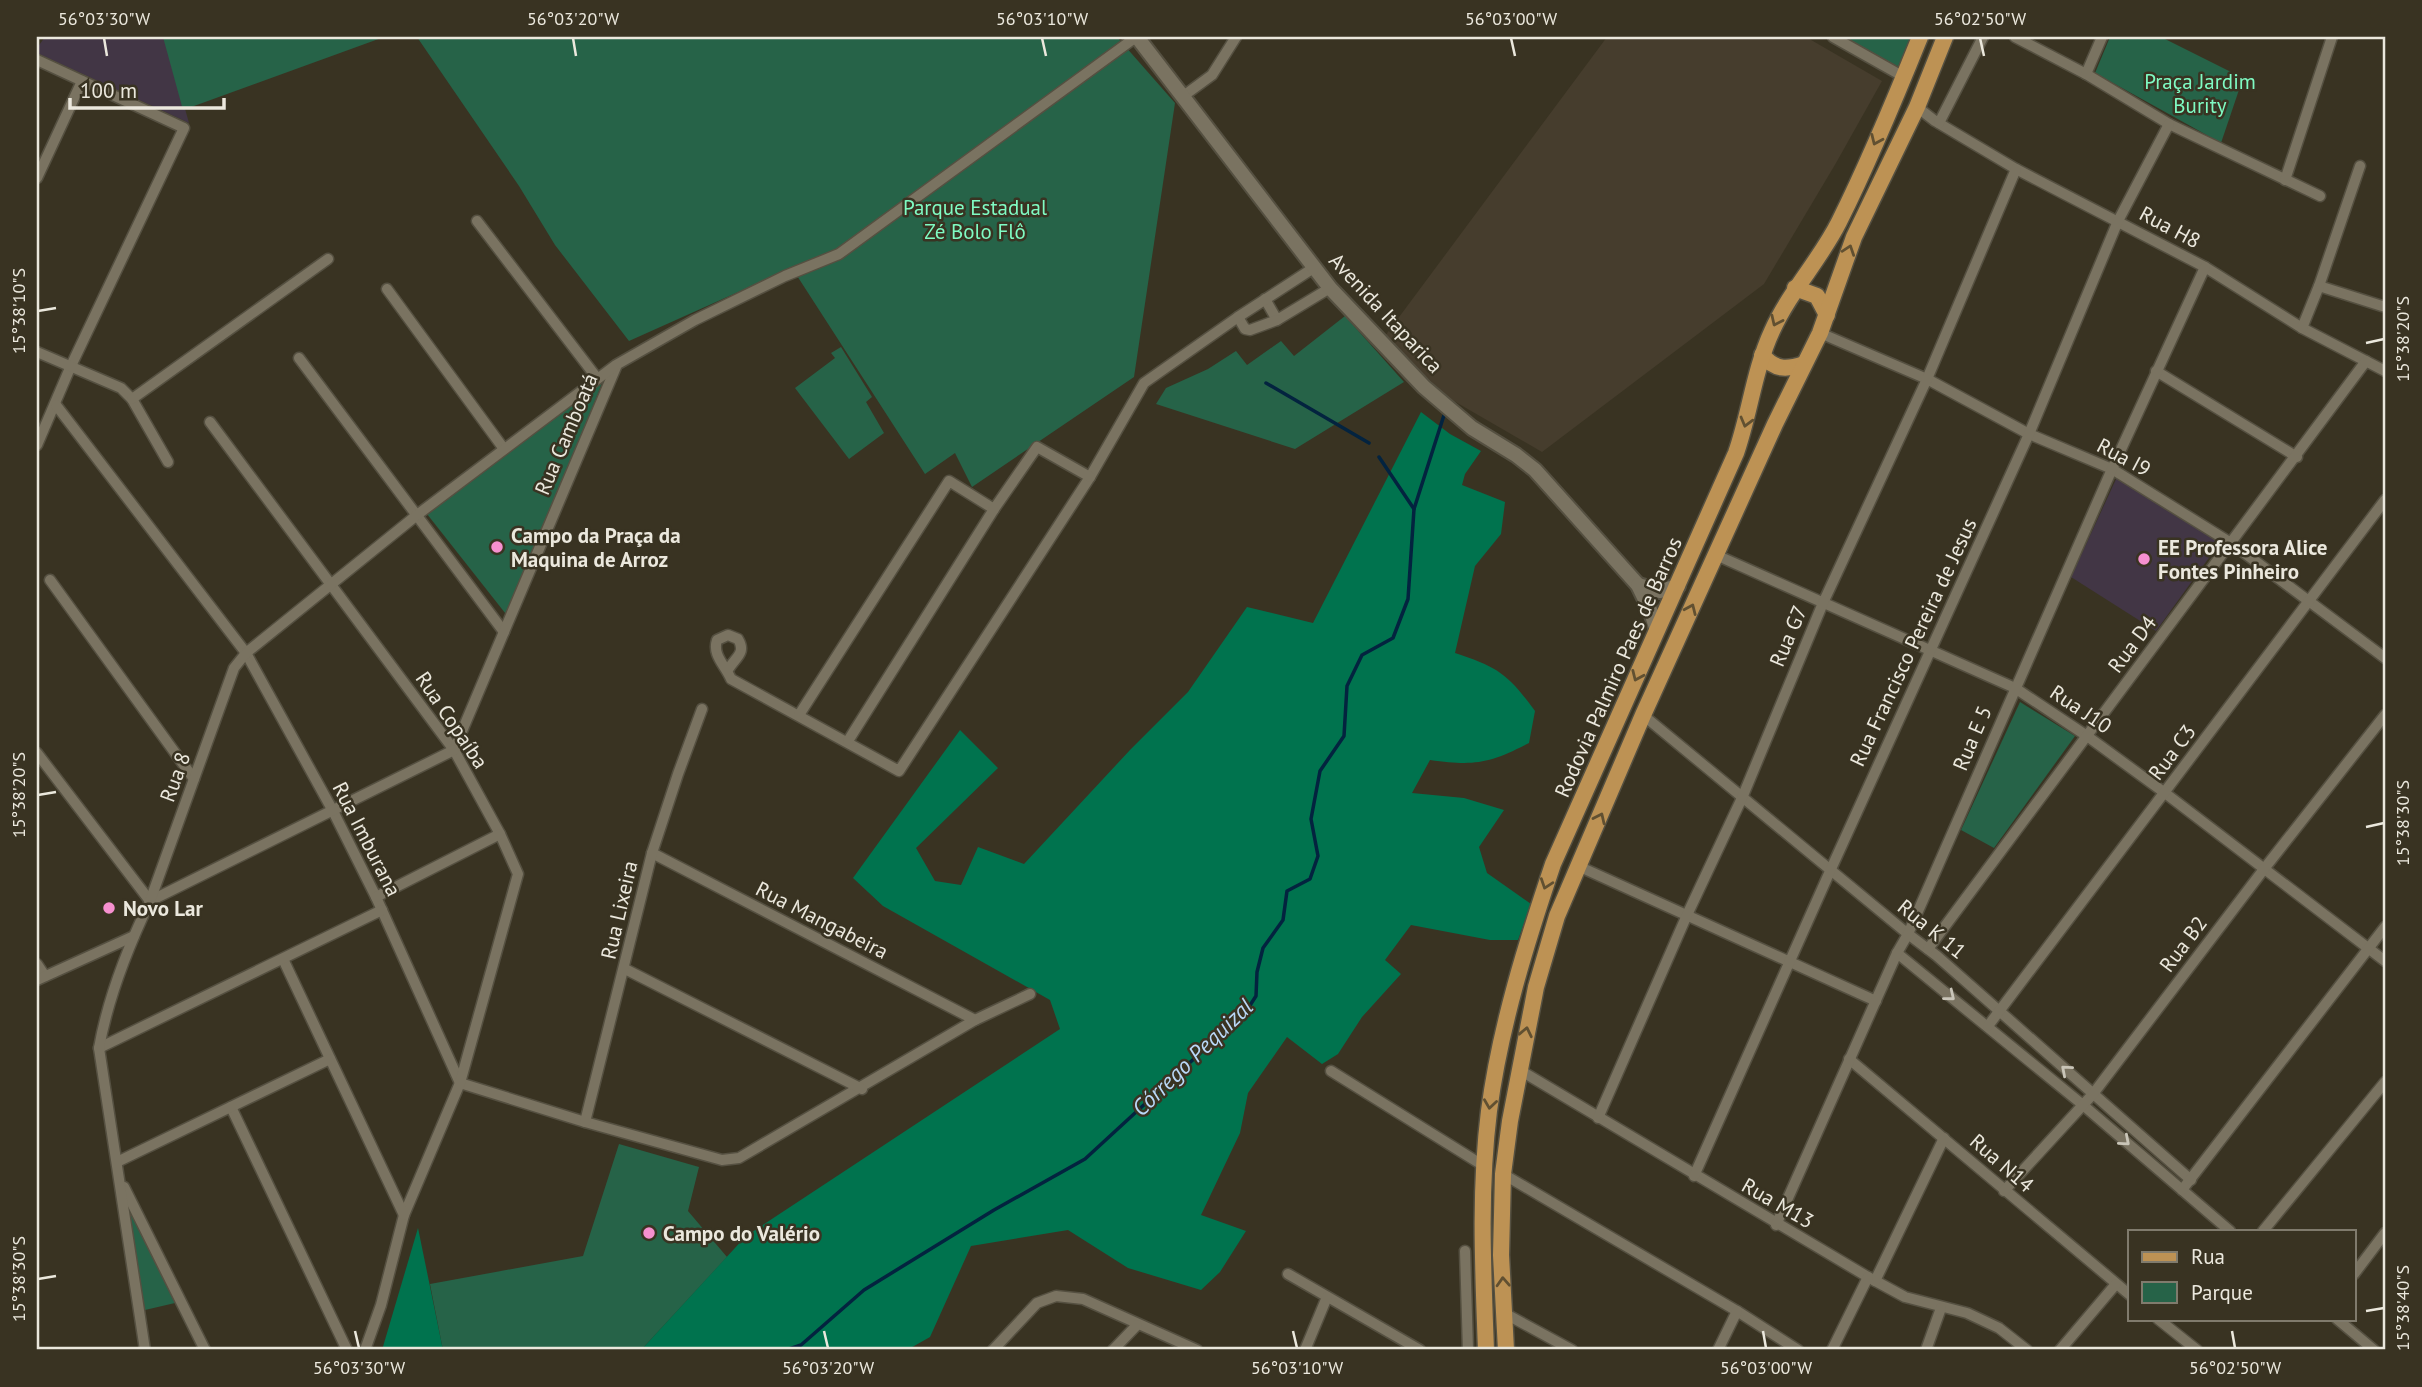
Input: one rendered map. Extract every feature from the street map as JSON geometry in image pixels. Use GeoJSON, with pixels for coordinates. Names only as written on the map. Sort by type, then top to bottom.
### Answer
{"type":"FeatureCollection","features":[{"type":"Feature","properties":{"kind":"main road","name":"Rodovia Palmiro Paes de Barros"},"geometry":{"type":"LineString","coordinates":[[1486,1350],[1481,1256],[1489,1111],[1497,1064],[1537,911],[1553,864],[1736,453],[1747,422],[1762,355],[1782,309],[1838,225],[1920,37]]}},
{"type":"Feature","properties":{"kind":"main road","name":"Rodovia Palmiro Paes de Barros"},"geometry":{"type":"LineString","coordinates":[[1506,1350],[1501,1255],[1503,1174],[1518,1069],[1536,988],[1557,916],[1643,715],[1820,333],[1854,237],[1917,107],[1945,37]]}},
{"type":"Feature","properties":{"kind":"main road"},"geometry":{"type":"LineString","coordinates":[[1795,288],[1817,296],[1827,315]]}},
{"type":"Feature","properties":{"kind":"main road"},"geometry":{"type":"LineString","coordinates":[[1762,355],[1779,368],[1789,369],[1804,364]]}},
{"type":"Feature","properties":{"kind":"street","name":"Avenida Itaparica"},"geometry":{"type":"LineString","coordinates":[[1137,37],[1331,288],[1424,387],[1472,428],[1535,470],[1638,585],[1657,631]]}},
{"type":"Feature","properties":{"kind":"street","name":"Rua 8"},"geometry":{"type":"LineString","coordinates":[[145,1350],[99,1048],[103,1025],[134,936],[150,901],[234,668],[246,653],[330,584],[597,378],[725,304],[839,254],[1137,37]]}},
{"type":"Feature","properties":{"kind":"street"},"geometry":{"type":"LineString","coordinates":[[1182,97],[1212,75],[1236,37]]}},
{"type":"Feature","properties":{"kind":"street"},"geometry":{"type":"LineString","coordinates":[[1833,37],[1904,77]]}},
{"type":"Feature","properties":{"kind":"street"},"geometry":{"type":"LineString","coordinates":[[1908,125],[1937,122],[1983,37]]}},
{"type":"Feature","properties":{"kind":"street"},"geometry":{"type":"LineString","coordinates":[[2015,37],[2086,74],[2169,124],[2320,196]]}},
{"type":"Feature","properties":{"kind":"street"},"geometry":{"type":"LineString","coordinates":[[2086,74],[2102,37]]}},
{"type":"Feature","properties":{"kind":"street"},"geometry":{"type":"LineString","coordinates":[[2285,180],[2332,37]]}},
{"type":"Feature","properties":{"kind":"street"},"geometry":{"type":"LineString","coordinates":[[37,60],[184,128],[70,368],[37,445]]}},
{"type":"Feature","properties":{"kind":"street"},"geometry":{"type":"LineString","coordinates":[[37,178],[82,81]]}},
{"type":"Feature","properties":{"kind":"street","name":"Rua H8"},"geometry":{"type":"LineString","coordinates":[[1917,107],[2016,169],[2205,267],[2302,328],[2385,371]]}},
{"type":"Feature","properties":{"kind":"street","name":"Rua Francisco Pereira de Jesus"},"geometry":{"type":"LineString","coordinates":[[1694,1176],[1830,869],[2029,433],[2118,221],[2169,124]]}},
{"type":"Feature","properties":{"kind":"street"},"geometry":{"type":"LineString","coordinates":[[2302,328],[2360,166]]}},
{"type":"Feature","properties":{"kind":"street","name":"Rua G7"},"geometry":{"type":"LineString","coordinates":[[1598,1118],[1687,915],[1742,798],[1823,603],[1927,379],[2016,169]]}},
{"type":"Feature","properties":{"kind":"street"},"geometry":{"type":"LineString","coordinates":[[477,221],[597,378]]}},
{"type":"Feature","properties":{"kind":"street"},"geometry":{"type":"LineString","coordinates":[[132,399],[328,259]]}},
{"type":"Feature","properties":{"kind":"street"},"geometry":{"type":"LineString","coordinates":[[728,670],[733,681],[900,771],[1090,478],[1144,383],[1315,267]]}},
{"type":"Feature","properties":{"kind":"street","name":"Rua E 5"},"geometry":{"type":"LineString","coordinates":[[1776,1225],[1875,1001],[1908,934],[2112,469],[2205,267]]}},
{"type":"Feature","properties":{"kind":"street"},"geometry":{"type":"LineString","coordinates":[[2319,286],[2382,306]]}},
{"type":"Feature","properties":{"kind":"street"},"geometry":{"type":"LineString","coordinates":[[1238,317],[1245,329],[1250,330],[1278,320],[1331,288]]}},
{"type":"Feature","properties":{"kind":"street"},"geometry":{"type":"LineString","coordinates":[[387,289],[504,449]]}},
{"type":"Feature","properties":{"kind":"street"},"geometry":{"type":"LineString","coordinates":[[1265,299],[1278,320]]}},
{"type":"Feature","properties":{"kind":"street","name":"Rua I9"},"geometry":{"type":"LineString","coordinates":[[1820,333],[1927,379],[2029,433],[2112,469],[2231,543],[2385,658]]}},
{"type":"Feature","properties":{"kind":"street"},"geometry":{"type":"LineString","coordinates":[[37,352],[121,388],[132,399],[168,462]]}},
{"type":"Feature","properties":{"kind":"street"},"geometry":{"type":"LineString","coordinates":[[299,358],[504,632]]}},
{"type":"Feature","properties":{"kind":"street","name":"Rua D4"},"geometry":{"type":"LineString","coordinates":[[1928,950],[2366,361]]}},
{"type":"Feature","properties":{"kind":"street","name":"Rua Camboatá"},"geometry":{"type":"LineString","coordinates":[[454,750],[616,365]]}},
{"type":"Feature","properties":{"kind":"street"},"geometry":{"type":"LineString","coordinates":[[2157,371],[2297,457]]}},
{"type":"Feature","properties":{"kind":"street","name":"Rua Imburana"},"geometry":{"type":"LineString","coordinates":[[56,405],[246,653],[333,811],[376,897],[460,1083]]}},
{"type":"Feature","properties":{"kind":"street","name":"Rua Copaíba"},"geometry":{"type":"LineString","coordinates":[[210,422],[454,750],[500,834],[518,874],[460,1083],[404,1215],[381,1305],[365,1350]]}},
{"type":"Feature","properties":{"kind":"street"},"geometry":{"type":"LineString","coordinates":[[848,741],[994,509],[1037,447],[1090,478]]}},
{"type":"Feature","properties":{"kind":"street"},"geometry":{"type":"LineString","coordinates":[[799,715],[948,481],[994,509]]}},
{"type":"Feature","properties":{"kind":"street","name":"Rua C3"},"geometry":{"type":"LineString","coordinates":[[1988,1026],[2385,500]]}},
{"type":"Feature","properties":{"kind":"street","name":"Rua J10"},"geometry":{"type":"LineString","coordinates":[[1716,555],[2015,688],[2165,793],[2385,961]]}},
{"type":"Feature","properties":{"kind":"street"},"geometry":{"type":"LineString","coordinates":[[50,580],[194,779]]}},
{"type":"Feature","properties":{"kind":"street"},"geometry":{"type":"LineString","coordinates":[[1638,585],[1660,591],[1678,586]]}},
{"type":"Feature","properties":{"kind":"street","name":"Rua Lixeira"},"geometry":{"type":"LineString","coordinates":[[585,1122],[652,853],[702,709]]}},
{"type":"Feature","properties":{"kind":"street","name":"Rua K 11"},"geometry":{"type":"LineString","coordinates":[[1643,715],[1928,950],[2191,1180]]}},
{"type":"Feature","properties":{"kind":"street","name":"Rua B2"},"geometry":{"type":"LineString","coordinates":[[2004,1191],[2093,1094],[2385,715]]}},
{"type":"Feature","properties":{"kind":"street"},"geometry":{"type":"LineString","coordinates":[[37,754],[150,901],[454,750]]}},
{"type":"Feature","properties":{"kind":"street"},"geometry":{"type":"LineString","coordinates":[[376,897],[500,834]]}},
{"type":"Feature","properties":{"kind":"street","name":"Rua Mangabeira"},"geometry":{"type":"LineString","coordinates":[[652,853],[975,1020]]}},
{"type":"Feature","properties":{"kind":"street"},"geometry":{"type":"LineString","coordinates":[[1578,866],[1875,1001]]}},
{"type":"Feature","properties":{"kind":"street"},"geometry":{"type":"LineString","coordinates":[[99,1048],[382,910]]}},
{"type":"Feature","properties":{"kind":"street"},"geometry":{"type":"LineString","coordinates":[[2182,1190],[2385,927]]}},
{"type":"Feature","properties":{"kind":"street"},"geometry":{"type":"LineString","coordinates":[[37,964],[41,978],[134,936]]}},
{"type":"Feature","properties":{"kind":"street","name":"Rua K 11"},"geometry":{"type":"LineString","coordinates":[[1897,953],[2083,1105],[2229,1230]]}},
{"type":"Feature","properties":{"kind":"street"},"geometry":{"type":"LineString","coordinates":[[283,959],[404,1215]]}},
{"type":"Feature","properties":{"kind":"street"},"geometry":{"type":"LineString","coordinates":[[625,969],[862,1088]]}},
{"type":"Feature","properties":{"kind":"street"},"geometry":{"type":"LineString","coordinates":[[460,1083],[585,1122],[722,1160],[739,1158],[975,1020],[1030,994]]}},
{"type":"Feature","properties":{"kind":"street"},"geometry":{"type":"LineString","coordinates":[[117,1162],[330,1059]]}},
{"type":"Feature","properties":{"kind":"street","name":"Rua N14"},"geometry":{"type":"LineString","coordinates":[[1849,1059],[2128,1294]]}},
{"type":"Feature","properties":{"kind":"street","name":"Rua M13"},"geometry":{"type":"LineString","coordinates":[[1518,1069],[1776,1225],[1871,1279],[1905,1297],[1967,1313],[1999,1328],[2027,1350]]}},
{"type":"Feature","properties":{"kind":"street"},"geometry":{"type":"LineString","coordinates":[[1331,1071],[1484,1166]]}},
{"type":"Feature","properties":{"kind":"street"},"geometry":{"type":"LineString","coordinates":[[2264,1230],[2385,1082]]}},
{"type":"Feature","properties":{"kind":"street"},"geometry":{"type":"LineString","coordinates":[[231,1107],[347,1350]]}},
{"type":"Feature","properties":{"kind":"street"},"geometry":{"type":"LineString","coordinates":[[1832,1350],[1944,1138]]}},
{"type":"Feature","properties":{"kind":"street"},"geometry":{"type":"LineString","coordinates":[[1503,1174],[1737,1311],[1798,1350]]}},
{"type":"Feature","properties":{"kind":"street"},"geometry":{"type":"LineString","coordinates":[[119,1177],[205,1350]]}},
{"type":"Feature","properties":{"kind":"street"},"geometry":{"type":"LineString","coordinates":[[2356,1271],[2385,1233]]}},
{"type":"Feature","properties":{"kind":"street"},"geometry":{"type":"LineString","coordinates":[[1465,1251],[1468,1350]]}},
{"type":"Feature","properties":{"kind":"street"},"geometry":{"type":"LineString","coordinates":[[1288,1274],[1420,1350]]}},
{"type":"Feature","properties":{"kind":"street"},"geometry":{"type":"LineString","coordinates":[[2060,1350],[2116,1284]]}},
{"type":"Feature","properties":{"kind":"street"},"geometry":{"type":"LineString","coordinates":[[993,1350],[1037,1303],[1056,1296],[1083,1299],[1197,1350]]}},
{"type":"Feature","properties":{"kind":"street"},"geometry":{"type":"LineString","coordinates":[[1305,1350],[1327,1297]]}},
{"type":"Feature","properties":{"kind":"street"},"geometry":{"type":"LineString","coordinates":[[1926,1350],[1941,1308]]}},
{"type":"Feature","properties":{"kind":"street"},"geometry":{"type":"LineString","coordinates":[[1718,1350],[1737,1311]]}},
{"type":"Feature","properties":{"kind":"street"},"geometry":{"type":"LineString","coordinates":[[1504,1313],[1572,1350]]}},
{"type":"Feature","properties":{"kind":"street"},"geometry":{"type":"LineString","coordinates":[[2338,1320],[2374,1350]]}},
{"type":"Feature","properties":{"kind":"street"},"geometry":{"type":"LineString","coordinates":[[2165,1321],[2197,1350]]}},
{"type":"Feature","properties":{"kind":"street"},"geometry":{"type":"LineString","coordinates":[[1113,1350],[1138,1325]]}},
{"type":"Feature","properties":{"kind":"shaded area"},"geometry":{"type":"Polygon","coordinates":[[[45,37],[165,37],[189,123],[37,53],[37,48],[45,37]]]}},
{"type":"Feature","properties":{"kind":"shaded area"},"geometry":{"type":"Polygon","coordinates":[[[1607,37],[1806,37],[1882,81],[1764,284],[1542,452],[1447,397],[1385,336],[1607,37]]]}},
{"type":"Feature","properties":{"kind":"shaded area","name":"EE Professora Alice Fontes Pinheiro"},"geometry":{"type":"Polygon","coordinates":[[[2117,477],[2221,541],[2156,631],[2071,577],[2117,477]]]}},
{"type":"Feature","properties":{"kind":"green space"},"geometry":{"type":"Polygon","coordinates":[[[163,37],[384,37],[183,110],[163,37]]]}},
{"type":"Feature","properties":{"kind":"green space","name":"Parque Estadual Zé Bolo Flô"},"geometry":{"type":"Polygon","coordinates":[[[417,37],[1117,37],[1175,103],[1134,377],[972,487],[955,453],[925,474],[792,268],[629,341],[555,245],[519,186],[417,37]]]}},
{"type":"Feature","properties":{"kind":"green space"},"geometry":{"type":"Polygon","coordinates":[[[1844,37],[1916,37],[1902,67],[1899,67],[1844,37]]]}},
{"type":"Feature","properties":{"kind":"green space","name":"Praça Jardim Burity"},"geometry":{"type":"Polygon","coordinates":[[[2110,37],[2161,37],[2243,78],[2221,143],[2095,73],[2110,37]]]}},
{"type":"Feature","properties":{"kind":"green space"},"geometry":{"type":"Polygon","coordinates":[[[1345,316],[1404,382],[1295,449],[1156,404],[1166,388],[1208,369],[1236,351],[1247,365],[1281,341],[1294,356],[1345,316]]]}},
{"type":"Feature","properties":{"kind":"green space"},"geometry":{"type":"Polygon","coordinates":[[[841,347],[872,397],[866,402],[884,433],[849,459],[795,388],[835,358],[831,353],[841,347]]]}},
{"type":"Feature","properties":{"kind":"green space"},"geometry":{"type":"Polygon","coordinates":[[[604,378],[509,618],[427,514],[604,378]]]}},
{"type":"Feature","properties":{"kind":"green space"},"geometry":{"type":"Polygon","coordinates":[[[1421,412],[1450,434],[1481,451],[1465,474],[1462,485],[1505,502],[1501,534],[1475,566],[1455,653],[1501,673],[1535,711],[1529,743],[1481,762],[1430,760],[1412,793],[1464,798],[1504,810],[1479,847],[1487,873],[1531,904],[1518,940],[1490,940],[1411,925],[1385,960],[1401,974],[1362,1017],[1338,1054],[1322,1064],[1287,1037],[1248,1093],[1240,1133],[1201,1215],[1246,1231],[1220,1272],[1201,1290],[1128,1268],[1068,1230],[971,1246],[930,1337],[907,1350],[641,1350],[746,1236],[1060,1029],[1050,1000],[883,906],[853,878],[960,730],[998,768],[916,848],[935,881],[961,885],[978,847],[1024,864],[1188,692],[1247,607],[1313,623],[1421,412]]]}},
{"type":"Feature","properties":{"kind":"green space"},"geometry":{"type":"Polygon","coordinates":[[[2020,702],[2075,736],[1994,848],[1961,830],[2020,702]]]}},
{"type":"Feature","properties":{"kind":"green space","name":"Campo do Valério"},"geometry":{"type":"Polygon","coordinates":[[[619,1144],[699,1167],[688,1211],[727,1257],[641,1350],[443,1350],[430,1284],[583,1256],[619,1144]]]}},
{"type":"Feature","properties":{"kind":"green space"},"geometry":{"type":"Polygon","coordinates":[[[128,1206],[175,1303],[145,1310],[128,1206]]]}},
{"type":"Feature","properties":{"kind":"green space"},"geometry":{"type":"Polygon","coordinates":[[[418,1228],[443,1350],[382,1350],[418,1228]]]}},
{"type":"Feature","properties":{"kind":"waterway","name":"Córrego Pequizal"},"geometry":{"type":"LineString","coordinates":[[1266,383],[1369,443]]}},
{"type":"Feature","properties":{"kind":"waterway","name":"Córrego Pequizal"},"geometry":{"type":"LineString","coordinates":[[786,1350],[801,1345],[864,1290],[994,1210],[1085,1159],[1247,1010],[1256,996],[1257,972],[1263,948],[1283,920],[1287,891],[1310,879],[1318,856],[1311,819],[1320,771],[1344,736],[1347,686],[1362,655],[1393,638],[1408,599],[1414,509],[1445,412]]}},
{"type":"Feature","properties":{"kind":"waterway","name":"Córrego Pequizal"},"geometry":{"type":"LineString","coordinates":[[1379,457],[1414,509]]}},
{"type":"Feature","properties":{"kind":"place","name":"Campo da Praça da Maquina de Arroz"},"geometry":{"type":"Point","coordinates":[497,547]}},
{"type":"Feature","properties":{"kind":"place","name":"EE Professora Alice Fontes Pinheiro"},"geometry":{"type":"Point","coordinates":[2144,559]}},
{"type":"Feature","properties":{"kind":"place","name":"Novo Lar"},"geometry":{"type":"Point","coordinates":[109,908]}},
{"type":"Feature","properties":{"kind":"place","name":"Campo do Valério"},"geometry":{"type":"Point","coordinates":[649,1233]}}]}
